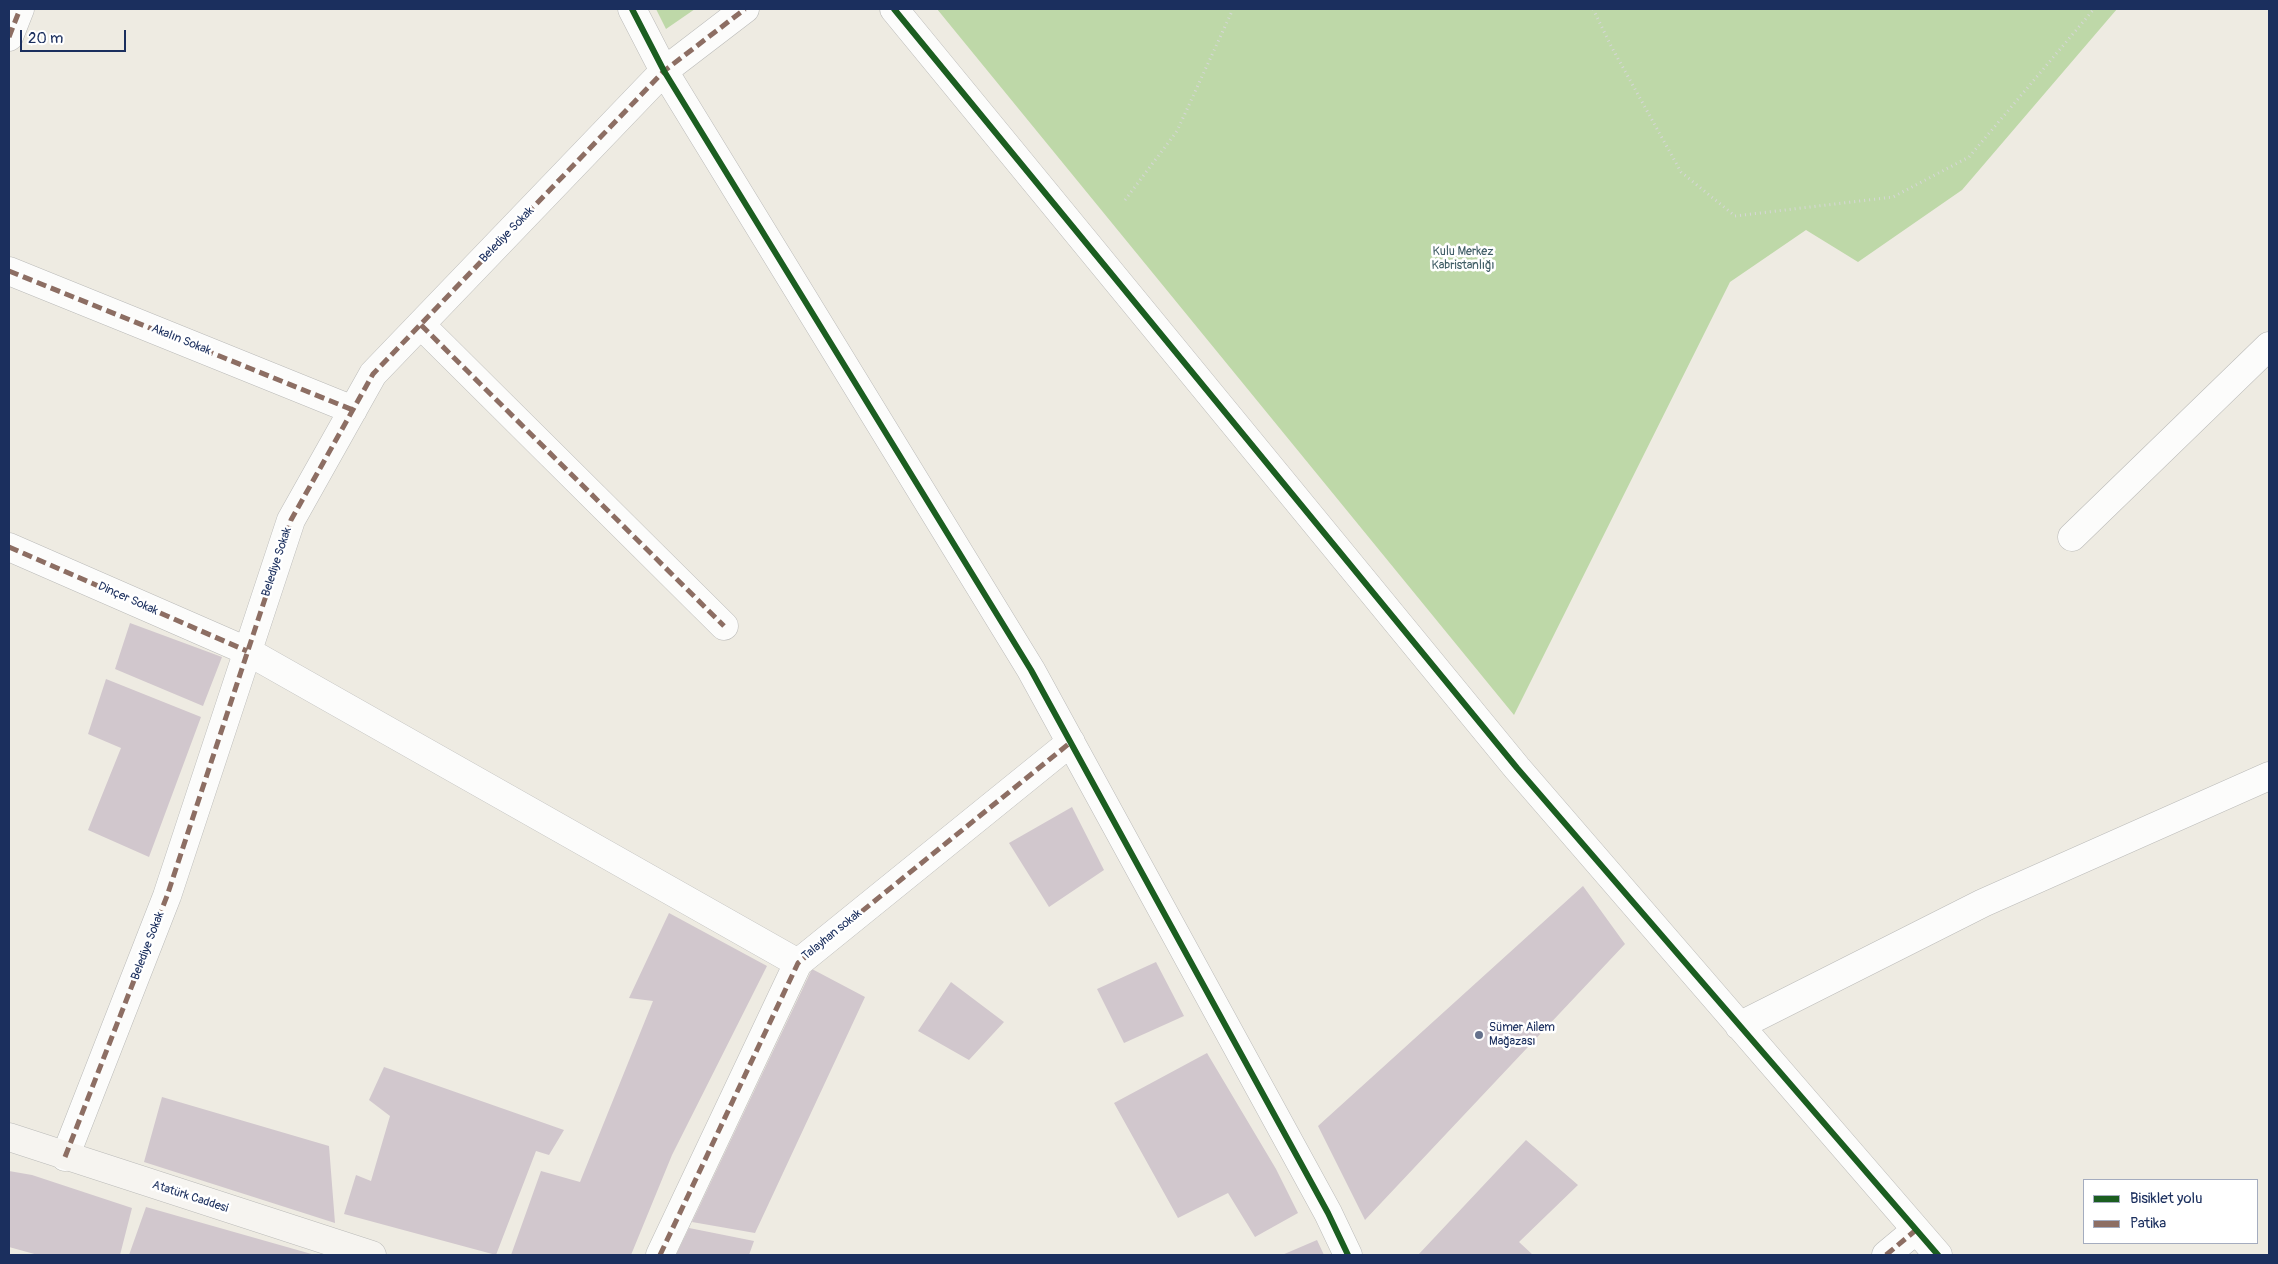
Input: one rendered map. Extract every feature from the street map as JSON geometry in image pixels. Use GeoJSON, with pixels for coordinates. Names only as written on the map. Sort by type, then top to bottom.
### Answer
{"type":"FeatureCollection","features":[{"type":"Feature","properties":{"kind":"street"},"geometry":{"type":"LineString","coordinates":[[9,37],[20,9]]}},
{"type":"Feature","properties":{"kind":"street"},"geometry":{"type":"LineString","coordinates":[[632,9],[664,71],[1031,670],[1328,1212],[1348,1255]]}},
{"type":"Feature","properties":{"kind":"street","name":"Belediye Sokak"},"geometry":{"type":"LineString","coordinates":[[65,1157],[167,896],[290,520],[373,374],[664,71],[745,9]]}},
{"type":"Feature","properties":{"kind":"street"},"geometry":{"type":"LineString","coordinates":[[894,9],[1517,768],[1938,1255]]}},
{"type":"Feature","properties":{"kind":"street","name":"Akalın Sokak"},"geometry":{"type":"LineString","coordinates":[[9,271],[353,410]]}},
{"type":"Feature","properties":{"kind":"street"},"geometry":{"type":"LineString","coordinates":[[421,325],[724,626]]}},
{"type":"Feature","properties":{"kind":"street"},"geometry":{"type":"LineString","coordinates":[[2072,537],[2269,346]]}},
{"type":"Feature","properties":{"kind":"street","name":"Dinçer Sokak"},"geometry":{"type":"LineString","coordinates":[[9,547],[247,651],[798,963]]}},
{"type":"Feature","properties":{"kind":"street","name":"Talayhan sokak"},"geometry":{"type":"LineString","coordinates":[[660,1255],[798,963],[1071,742]]}},
{"type":"Feature","properties":{"kind":"street"},"geometry":{"type":"LineString","coordinates":[[1739,1026],[1983,903],[2269,776]]}},
{"type":"Feature","properties":{"kind":"street","name":"Atatürk Caddesi"},"geometry":{"type":"LineString","coordinates":[[9,1137],[65,1157],[372,1255]]}},
{"type":"Feature","properties":{"kind":"street"},"geometry":{"type":"LineString","coordinates":[[1886,1255],[1916,1230]]}},
{"type":"Feature","properties":{"kind":"path"},"geometry":{"type":"LineString","coordinates":[[1125,200],[1177,131],[1232,9]]}},
{"type":"Feature","properties":{"kind":"path"},"geometry":{"type":"LineString","coordinates":[[1593,9],[1611,46],[1681,172],[1735,216],[1894,197],[1969,157],[2094,9]]}},
{"type":"Feature","properties":{"kind":"green space"},"geometry":{"type":"Polygon","coordinates":[[[656,9],[695,9],[666,29],[656,9]]]}},
{"type":"Feature","properties":{"kind":"green space","name":"Kulu Merkez Kabristanlığı"},"geometry":{"type":"Polygon","coordinates":[[[937,9],[2117,9],[1962,190],[1858,262],[1806,230],[1730,282],[1514,715],[937,9]]]}},
{"type":"Feature","properties":{"kind":"building"},"geometry":{"type":"Polygon","coordinates":[[[130,623],[222,657],[203,706],[115,669],[130,623]]]}},
{"type":"Feature","properties":{"kind":"building"},"geometry":{"type":"Polygon","coordinates":[[[106,679],[201,717],[149,857],[88,830],[121,748],[88,734],[106,679]]]}},
{"type":"Feature","properties":{"kind":"building"},"geometry":{"type":"Polygon","coordinates":[[[1072,807],[1104,870],[1049,907],[1009,843],[1072,807]]]}},
{"type":"Feature","properties":{"kind":"building","name":"Sümer Ailem Mağazası"},"geometry":{"type":"Polygon","coordinates":[[[1583,886],[1625,944],[1365,1220],[1318,1126],[1583,886]]]}},
{"type":"Feature","properties":{"kind":"building"},"geometry":{"type":"Polygon","coordinates":[[[669,913],[767,966],[672,1155],[631,1255],[511,1255],[541,1171],[580,1182],[653,1001],[629,998],[669,913]]]}},
{"type":"Feature","properties":{"kind":"building"},"geometry":{"type":"Polygon","coordinates":[[[1156,962],[1184,1016],[1124,1043],[1097,989],[1156,962]]]}},
{"type":"Feature","properties":{"kind":"building"},"geometry":{"type":"Polygon","coordinates":[[[812,969],[865,997],[755,1233],[692,1222],[812,969]]]}},
{"type":"Feature","properties":{"kind":"building"},"geometry":{"type":"Polygon","coordinates":[[[951,982],[1004,1022],[969,1060],[918,1031],[951,982]]]}},
{"type":"Feature","properties":{"kind":"building"},"geometry":{"type":"Polygon","coordinates":[[[1207,1053],[1276,1169],[1298,1213],[1255,1237],[1228,1193],[1178,1218],[1114,1103],[1207,1053]]]}},
{"type":"Feature","properties":{"kind":"building"},"geometry":{"type":"Polygon","coordinates":[[[384,1067],[564,1130],[549,1155],[536,1151],[496,1255],[344,1214],[356,1175],[371,1181],[390,1116],[369,1100],[384,1067]]]}},
{"type":"Feature","properties":{"kind":"building"},"geometry":{"type":"Polygon","coordinates":[[[162,1097],[329,1146],[335,1223],[144,1162],[162,1097]]]}},
{"type":"Feature","properties":{"kind":"building"},"geometry":{"type":"Polygon","coordinates":[[[1526,1140],[1578,1185],[1519,1242],[1533,1255],[1418,1255],[1526,1140]]]}},
{"type":"Feature","properties":{"kind":"building"},"geometry":{"type":"Polygon","coordinates":[[[9,1171],[32,1175],[132,1208],[120,1255],[38,1255],[9,1247],[9,1171]]]}},
{"type":"Feature","properties":{"kind":"building"},"geometry":{"type":"Polygon","coordinates":[[[146,1207],[315,1255],[129,1255],[146,1207]]]}},
{"type":"Feature","properties":{"kind":"building"},"geometry":{"type":"Polygon","coordinates":[[[689,1228],[754,1241],[749,1255],[676,1255],[689,1228]]]}},
{"type":"Feature","properties":{"kind":"building"},"geometry":{"type":"Polygon","coordinates":[[[1317,1240],[1324,1255],[1282,1255],[1317,1240]]]}},
{"type":"Feature","properties":{"kind":"marked path"},"geometry":{"type":"LineString","coordinates":[[9,37],[20,9]]}},
{"type":"Feature","properties":{"kind":"marked path"},"geometry":{"type":"LineString","coordinates":[[65,1157],[167,896],[291,520],[373,374],[664,71],[745,9]]}},
{"type":"Feature","properties":{"kind":"marked path"},"geometry":{"type":"LineString","coordinates":[[9,271],[353,410]]}},
{"type":"Feature","properties":{"kind":"marked path"},"geometry":{"type":"LineString","coordinates":[[421,325],[724,626]]}},
{"type":"Feature","properties":{"kind":"marked path"},"geometry":{"type":"LineString","coordinates":[[9,547],[247,651]]}},
{"type":"Feature","properties":{"kind":"marked path"},"geometry":{"type":"LineString","coordinates":[[660,1255],[798,963],[1071,742]]}},
{"type":"Feature","properties":{"kind":"marked path"},"geometry":{"type":"LineString","coordinates":[[1886,1255],[1916,1230]]}},
{"type":"Feature","properties":{"kind":"cycle path"},"geometry":{"type":"LineString","coordinates":[[632,9],[664,71],[1031,670],[1328,1213],[1348,1255]]}},
{"type":"Feature","properties":{"kind":"cycle path"},"geometry":{"type":"LineString","coordinates":[[894,9],[1517,768],[1938,1255]]}},
{"type":"Feature","properties":{"kind":"place","name":"Sümer Ailem Mağazası"},"geometry":{"type":"Point","coordinates":[1479,1035]}}]}
